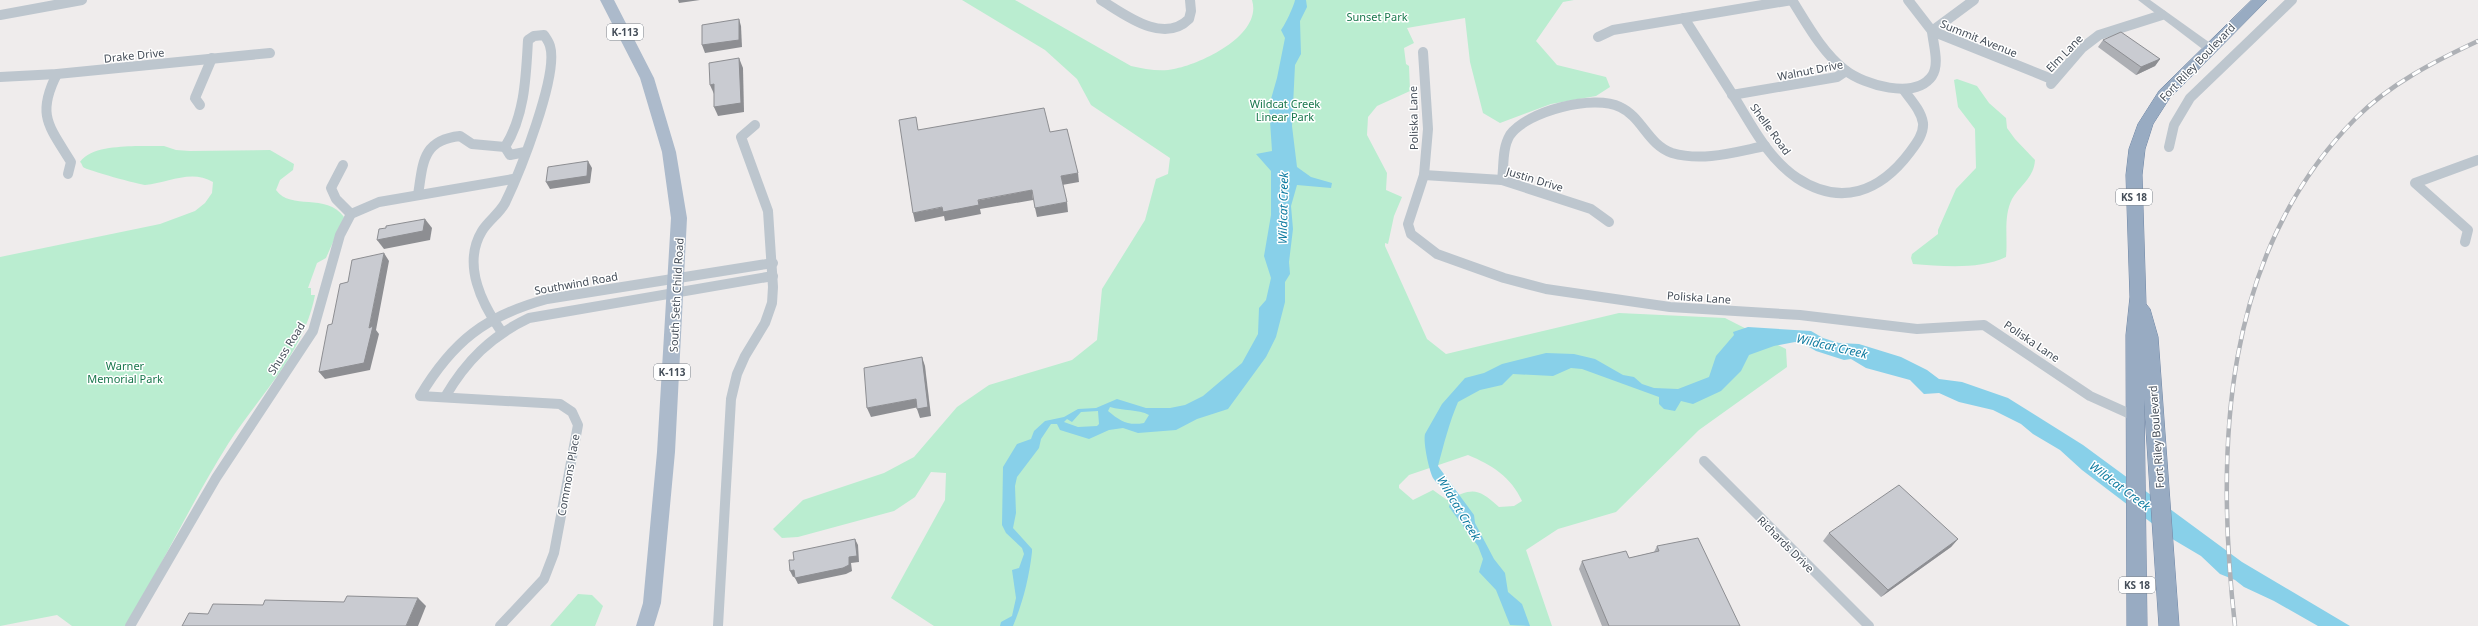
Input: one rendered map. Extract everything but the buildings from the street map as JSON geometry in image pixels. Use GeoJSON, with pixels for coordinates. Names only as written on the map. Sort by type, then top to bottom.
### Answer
{"type":"FeatureCollection","features":[{"type":"Feature","properties":{"kind":"highway","name":"Fort Riley Boulevard"},"geometry":{"type":"LineString","coordinates":[[2137,626],[2135,335],[2138,297],[2134,175],[2137,149],[2146,124],[2158,103],[2209,48],[2260,0]]}},
{"type":"Feature","properties":{"kind":"highway","name":"Fort Riley Boulevard"},"geometry":{"type":"LineString","coordinates":[[2138,297],[2150,337],[2170,626]]}},
{"type":"Feature","properties":{"kind":"main road","name":"South Seth Child Road"},"geometry":{"type":"LineString","coordinates":[[607,0],[648,78],[668,152],[679,218],[677,285],[666,452],[652,603],[645,626]]}},
{"type":"Feature","properties":{"kind":"main road","name":"South Seth Child Road"},"geometry":{"type":"LineString","coordinates":[[652,603],[655,626]]}},
{"type":"Feature","properties":{"kind":"street"},"geometry":{"type":"LineString","coordinates":[[0,15],[82,0]]}},
{"type":"Feature","properties":{"kind":"street"},"geometry":{"type":"LineString","coordinates":[[1101,0],[1149,27],[1164,29],[1179,26],[1189,20],[1192,11],[1190,0]]}},
{"type":"Feature","properties":{"kind":"street"},"geometry":{"type":"LineString","coordinates":[[1598,38],[1613,30],[1792,0],[1835,61],[1846,71]]}},
{"type":"Feature","properties":{"kind":"street","name":"Summit Avenue"},"geometry":{"type":"LineString","coordinates":[[1908,0],[1932,31],[2052,82]]}},
{"type":"Feature","properties":{"kind":"street"},"geometry":{"type":"LineString","coordinates":[[1932,31],[1974,0]]}},
{"type":"Feature","properties":{"kind":"street"},"geometry":{"type":"LineString","coordinates":[[2143,0],[2209,48]]}},
{"type":"Feature","properties":{"kind":"street","name":"Fort Riley Boulevard"},"geometry":{"type":"LineString","coordinates":[[2169,147],[2174,125],[2190,98],[2292,0]]}},
{"type":"Feature","properties":{"kind":"street","name":"Elm Lane"},"geometry":{"type":"LineString","coordinates":[[2052,82],[2082,48],[2099,35],[2162,15]]}},
{"type":"Feature","properties":{"kind":"street","name":"Shelle Road"},"geometry":{"type":"LineString","coordinates":[[1684,18],[1765,146],[1793,174],[1818,189],[1838,194],[1860,193],[1888,179],[1903,162],[1921,135],[1923,126],[1920,116],[1903,88]]}},
{"type":"Feature","properties":{"kind":"street","name":"Walnut Drive"},"geometry":{"type":"LineString","coordinates":[[1732,95],[1837,77],[1846,71],[1880,86],[1903,88],[1925,83],[1932,77],[1935,68],[1932,31]]}},
{"type":"Feature","properties":{"kind":"street"},"geometry":{"type":"LineString","coordinates":[[501,331],[492,318],[476,286],[478,240],[484,229],[503,206],[538,119],[549,77],[551,54],[549,44],[544,35],[534,36],[528,40],[526,85],[514,133],[505,147]]}},
{"type":"Feature","properties":{"kind":"street","name":"Poliska Lane"},"geometry":{"type":"LineString","coordinates":[[1423,52],[1428,129],[1424,176],[1408,224],[1411,234],[1437,254],[1497,276],[1546,288],[1670,307],[1800,315],[1916,328],[1984,325],[1999,333],[2090,396],[2155,425]]}},
{"type":"Feature","properties":{"kind":"street","name":"Drake Drive"},"geometry":{"type":"LineString","coordinates":[[0,77],[57,74],[270,53]]}},
{"type":"Feature","properties":{"kind":"street"},"geometry":{"type":"LineString","coordinates":[[200,105],[195,98],[212,58]]}},
{"type":"Feature","properties":{"kind":"street"},"geometry":{"type":"LineString","coordinates":[[57,74],[47,91],[44,105],[46,121],[71,162],[68,174]]}},
{"type":"Feature","properties":{"kind":"street"},"geometry":{"type":"LineString","coordinates":[[1502,180],[1505,150],[1511,135],[1523,123],[1548,111],[1602,102],[1619,106],[1629,112],[1645,134],[1657,145],[1685,156],[1711,156],[1765,146]]}},
{"type":"Feature","properties":{"kind":"street"},"geometry":{"type":"LineString","coordinates":[[718,626],[731,399],[737,374],[745,356],[765,323],[772,303],[773,263],[768,211],[741,137],[756,125]]}},
{"type":"Feature","properties":{"kind":"street"},"geometry":{"type":"LineString","coordinates":[[418,195],[426,154],[433,143],[439,139],[460,136],[472,144],[505,147]]}},
{"type":"Feature","properties":{"kind":"street"},"geometry":{"type":"LineString","coordinates":[[505,147],[510,155],[525,152]]}},
{"type":"Feature","properties":{"kind":"street"},"geometry":{"type":"LineString","coordinates":[[2465,242],[2468,230],[2415,183],[2478,160]]}},
{"type":"Feature","properties":{"kind":"street"},"geometry":{"type":"LineString","coordinates":[[343,165],[337,173],[331,188],[336,199],[351,214],[379,202],[514,179]]}},
{"type":"Feature","properties":{"kind":"street","name":"Justin Drive"},"geometry":{"type":"LineString","coordinates":[[1424,176],[1502,180],[1592,210],[1609,222]]}},
{"type":"Feature","properties":{"kind":"street","name":"Shuss Road"},"geometry":{"type":"LineString","coordinates":[[130,626],[216,478],[313,331],[340,235],[351,214]]}},
{"type":"Feature","properties":{"kind":"street","name":"Southwind Road"},"geometry":{"type":"LineString","coordinates":[[445,397],[466,362],[501,331],[529,318],[773,263]]}},
{"type":"Feature","properties":{"kind":"street","name":"Southwind Road"},"geometry":{"type":"LineString","coordinates":[[420,396],[447,354],[467,335],[492,318],[517,307],[547,299],[773,276]]}},
{"type":"Feature","properties":{"kind":"street","name":"Commons Place"},"geometry":{"type":"LineString","coordinates":[[420,396],[560,404],[572,412],[578,425],[554,553],[544,579],[500,626]]}},
{"type":"Feature","properties":{"kind":"street","name":"Richards Drive"},"geometry":{"type":"LineString","coordinates":[[1704,461],[1869,626]]}},
{"type":"Feature","properties":{"kind":"green space"},"geometry":{"type":"Polygon","coordinates":[[[962,0],[1015,0],[1131,66],[1164,70],[1186,66],[1199,61],[1227,46],[1239,36],[1248,25],[1253,13],[1252,0],[1574,0],[1563,2],[1536,41],[1557,65],[1606,77],[1610,87],[1596,96],[1551,104],[1500,123],[1483,113],[1470,62],[1465,18],[1407,28],[1414,43],[1404,48],[1406,64],[1409,66],[1410,91],[1377,106],[1368,117],[1367,135],[1387,173],[1386,190],[1402,197],[1394,216],[1388,244],[1385,243],[1385,246],[1427,339],[1446,354],[1619,313],[1725,318],[1786,349],[1787,367],[1699,430],[1616,512],[1558,529],[1526,550],[1552,626],[934,626],[891,598],[945,500],[946,473],[931,472],[915,497],[894,511],[798,537],[782,538],[773,529],[803,500],[884,473],[914,457],[957,407],[989,385],[1072,360],[1097,340],[1102,289],[1145,220],[1156,179],[1168,174],[1170,158],[1091,105],[1077,79],[1045,50],[962,0]],[[1468,455],[1409,475],[1399,485],[1399,488],[1413,500],[1433,490],[1447,500],[1463,493],[1480,493],[1492,500],[1499,507],[1514,506],[1522,501],[1512,485],[1500,473],[1485,463],[1468,455]]]}},
{"type":"Feature","properties":{"kind":"green space"},"geometry":{"type":"Polygon","coordinates":[[[1957,79],[1977,86],[1989,103],[2006,118],[2007,128],[2015,139],[2035,160],[2034,166],[2029,177],[2015,194],[2009,206],[2006,257],[1984,264],[1960,266],[1913,264],[1911,258],[1912,254],[1938,234],[1938,230],[1956,189],[1976,168],[1975,129],[1958,107],[1954,80],[1957,79]]]}},
{"type":"Feature","properties":{"kind":"green space","name":"Warner Memorial Park"},"geometry":{"type":"Polygon","coordinates":[[[135,146],[164,146],[176,150],[190,151],[270,150],[294,164],[293,170],[280,180],[276,190],[282,196],[290,200],[328,205],[337,210],[344,217],[326,258],[317,263],[308,288],[311,288],[311,295],[315,295],[301,336],[291,355],[240,426],[214,466],[152,581],[125,626],[72,626],[57,615],[0,626],[0,257],[160,224],[195,211],[205,203],[212,193],[213,182],[205,178],[179,178],[145,185],[86,169],[80,162],[91,153],[105,149],[135,146]]]}},
{"type":"Feature","properties":{"kind":"green space"},"geometry":{"type":"Polygon","coordinates":[[[578,594],[592,595],[603,606],[595,626],[550,626],[578,594]]]}},
{"type":"Feature","properties":{"kind":"water","name":"Wildcat Creek"},"geometry":{"type":"Polygon","coordinates":[[[1295,0],[1306,0],[1307,7],[1300,21],[1301,54],[1295,65],[1292,126],[1297,167],[1311,177],[1332,183],[1331,188],[1297,185],[1291,206],[1293,229],[1289,262],[1290,274],[1285,282],[1285,302],[1276,337],[1266,357],[1228,409],[1197,419],[1176,430],[1138,433],[1123,428],[1109,430],[1089,439],[1060,430],[1057,424],[1051,424],[1041,439],[1039,448],[1017,477],[1015,486],[1016,513],[1013,528],[1032,549],[1032,552],[1025,590],[1013,626],[1000,626],[1001,622],[1012,616],[1016,598],[1012,570],[1019,568],[1024,554],[1022,548],[1006,533],[1002,525],[1003,467],[1017,444],[1031,439],[1034,431],[1045,421],[1064,417],[1078,409],[1096,408],[1117,399],[1146,408],[1170,408],[1185,405],[1203,396],[1242,363],[1258,334],[1259,308],[1266,300],[1271,278],[1264,256],[1271,215],[1271,171],[1256,154],[1272,151],[1269,106],[1277,78],[1285,38],[1281,30],[1287,20],[1295,0]],[[1110,407],[1108,411],[1116,418],[1133,424],[1144,423],[1149,415],[1145,413],[1110,407]],[[1098,411],[1081,412],[1072,422],[1067,419],[1064,422],[1078,427],[1097,426],[1099,424],[1098,411]]]}},
{"type":"Feature","properties":{"kind":"water","name":"Wildcat Creek"},"geometry":{"type":"Polygon","coordinates":[[[1748,327],[1811,331],[1823,338],[1839,343],[1859,344],[1901,357],[1927,370],[1939,379],[1962,382],[2008,398],[2083,445],[2242,562],[2350,626],[2318,626],[2274,601],[2244,587],[2235,580],[2220,574],[2201,556],[2174,540],[2082,470],[2060,450],[2033,434],[2021,424],[1993,410],[1959,402],[1939,393],[1924,394],[1910,380],[1866,368],[1851,359],[1844,360],[1816,351],[1802,343],[1795,342],[1774,346],[1749,355],[1741,371],[1721,391],[1693,404],[1681,401],[1675,411],[1664,409],[1659,404],[1659,397],[1582,369],[1571,368],[1553,376],[1513,374],[1502,385],[1480,390],[1458,402],[1449,426],[1438,466],[1474,515],[1475,523],[1494,559],[1505,573],[1508,592],[1522,604],[1530,626],[1510,625],[1496,590],[1479,572],[1483,559],[1478,546],[1449,507],[1449,499],[1445,491],[1433,478],[1430,469],[1426,450],[1425,434],[1442,404],[1465,378],[1484,373],[1502,364],[1546,353],[1574,354],[1595,359],[1623,375],[1634,377],[1642,384],[1654,388],[1678,389],[1709,377],[1716,356],[1734,335],[1733,332],[1748,327]]]}},
{"type":"Feature","properties":{"kind":"railway"},"geometry":{"type":"LineString","coordinates":[[2235,626],[2229,559],[2227,491],[2229,423],[2238,356],[2254,291],[2278,229],[2312,171],[2356,118],[2383,94],[2398,84],[2429,65],[2478,41]]}},
{"type":"Feature","properties":{"kind":"park label","name":"Sunset Park"},"geometry":{"type":"Point","coordinates":[1377,16]}},
{"type":"Feature","properties":{"kind":"park label","name":"Wildcat Creek Linear Park"},"geometry":{"type":"Point","coordinates":[1285,109]}}]}
